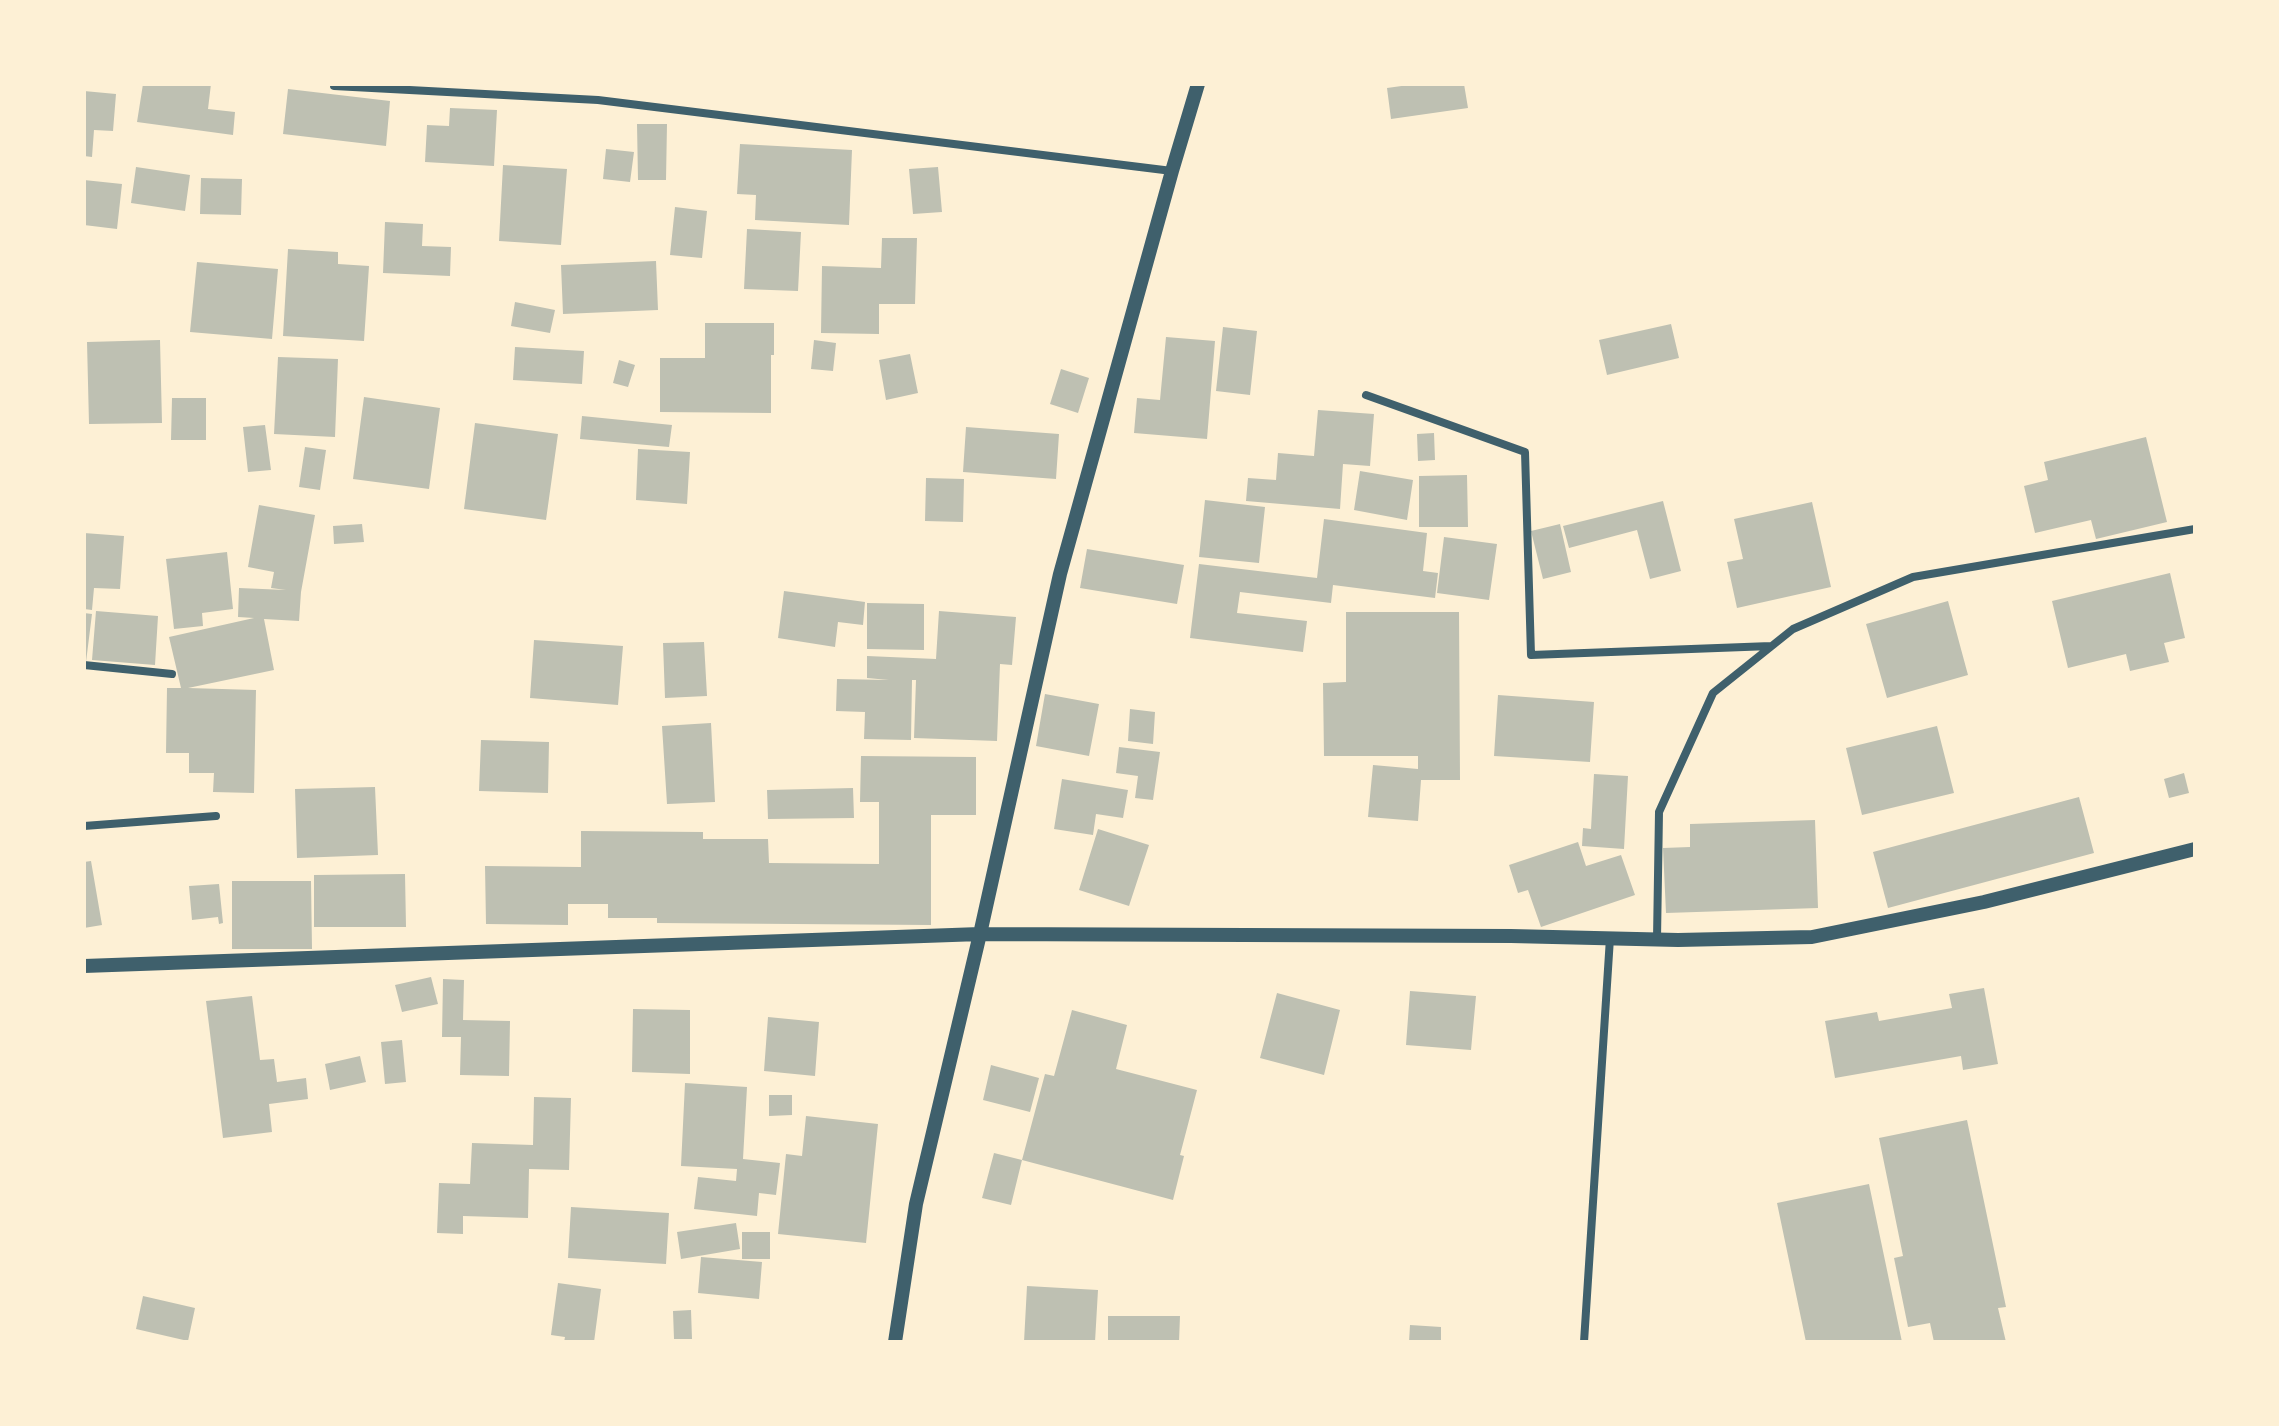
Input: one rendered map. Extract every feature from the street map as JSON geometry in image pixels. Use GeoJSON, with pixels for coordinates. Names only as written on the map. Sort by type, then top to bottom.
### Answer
{"type":"FeatureCollection","features":[{"type":"Feature","properties":{"kind":"street"},"geometry":{"type":"LineString","coordinates":[[895,1342],[916,1204],[1060,574],[1198,84]]}},
{"type":"Feature","properties":{"kind":"street"},"geometry":{"type":"LineString","coordinates":[[334,86],[598,100],[1172,171]]}},
{"type":"Feature","properties":{"kind":"street"},"geometry":{"type":"LineString","coordinates":[[1366,395],[1525,452],[1531,655],[1771,646]]}},
{"type":"Feature","properties":{"kind":"street"},"geometry":{"type":"LineString","coordinates":[[1657,939],[1659,812],[1713,693],[1793,629],[1913,577],[2195,529]]}},
{"type":"Feature","properties":{"kind":"street"},"geometry":{"type":"LineString","coordinates":[[84,665],[172,674]]}},
{"type":"Feature","properties":{"kind":"street"},"geometry":{"type":"LineString","coordinates":[[84,826],[216,816]]}},
{"type":"Feature","properties":{"kind":"street"},"geometry":{"type":"LineString","coordinates":[[84,966],[980,934],[1657,939],[1812,937],[1984,902],[2195,849]]}},
{"type":"Feature","properties":{"kind":"street"},"geometry":{"type":"LineString","coordinates":[[1584,1342],[1610,938]]}},
{"type":"Feature","properties":{"kind":"building"},"geometry":{"type":"Polygon","coordinates":[[[143,84],[211,84],[208,109],[235,112],[233,135],[137,122],[143,84]]]}},
{"type":"Feature","properties":{"kind":"building"},"geometry":{"type":"Polygon","coordinates":[[[1416,84],[1464,84],[1468,108],[1391,119],[1387,88],[1416,84]]]}},
{"type":"Feature","properties":{"kind":"building"},"geometry":{"type":"Polygon","coordinates":[[[288,89],[390,101],[386,146],[283,134],[288,89]]]}},
{"type":"Feature","properties":{"kind":"building"},"geometry":{"type":"Polygon","coordinates":[[[84,91],[116,94],[113,131],[94,130],[92,157],[84,156],[84,91]]]}},
{"type":"Feature","properties":{"kind":"building"},"geometry":{"type":"Polygon","coordinates":[[[450,108],[497,110],[494,166],[425,162],[427,125],[449,126],[450,108]]]}},
{"type":"Feature","properties":{"kind":"building"},"geometry":{"type":"Polygon","coordinates":[[[637,124],[667,124],[666,180],[638,180],[637,124]]]}},
{"type":"Feature","properties":{"kind":"building"},"geometry":{"type":"Polygon","coordinates":[[[740,144],[852,150],[849,225],[755,220],[756,195],[737,194],[740,144]]]}},
{"type":"Feature","properties":{"kind":"building"},"geometry":{"type":"Polygon","coordinates":[[[606,149],[634,152],[630,182],[603,179],[606,149]]]}},
{"type":"Feature","properties":{"kind":"building"},"geometry":{"type":"Polygon","coordinates":[[[503,165],[567,169],[561,245],[499,241],[503,165]]]}},
{"type":"Feature","properties":{"kind":"building"},"geometry":{"type":"Polygon","coordinates":[[[136,167],[190,175],[185,211],[131,203],[136,167]]]}},
{"type":"Feature","properties":{"kind":"building"},"geometry":{"type":"Polygon","coordinates":[[[938,167],[942,212],[913,214],[909,169],[938,167]]]}},
{"type":"Feature","properties":{"kind":"building"},"geometry":{"type":"Polygon","coordinates":[[[201,178],[242,179],[241,215],[200,214],[201,178]]]}},
{"type":"Feature","properties":{"kind":"building"},"geometry":{"type":"Polygon","coordinates":[[[84,180],[122,184],[117,229],[84,225],[84,180]]]}},
{"type":"Feature","properties":{"kind":"building"},"geometry":{"type":"Polygon","coordinates":[[[675,207],[707,211],[702,258],[670,255],[675,207]]]}},
{"type":"Feature","properties":{"kind":"building"},"geometry":{"type":"Polygon","coordinates":[[[385,222],[423,224],[422,246],[451,247],[450,276],[383,273],[385,222]]]}},
{"type":"Feature","properties":{"kind":"building"},"geometry":{"type":"Polygon","coordinates":[[[747,229],[801,232],[798,291],[744,289],[747,229]]]}},
{"type":"Feature","properties":{"kind":"building"},"geometry":{"type":"Polygon","coordinates":[[[882,238],[917,238],[915,304],[879,304],[879,334],[821,333],[822,266],[881,268],[882,238]]]}},
{"type":"Feature","properties":{"kind":"building"},"geometry":{"type":"Polygon","coordinates":[[[288,249],[338,252],[338,264],[369,266],[364,341],[283,336],[288,249]]]}},
{"type":"Feature","properties":{"kind":"building"},"geometry":{"type":"Polygon","coordinates":[[[656,261],[658,310],[563,314],[561,265],[656,261]]]}},
{"type":"Feature","properties":{"kind":"building"},"geometry":{"type":"Polygon","coordinates":[[[197,262],[278,269],[272,339],[190,332],[197,262]]]}},
{"type":"Feature","properties":{"kind":"building"},"geometry":{"type":"Polygon","coordinates":[[[515,302],[555,310],[550,333],[511,326],[515,302]]]}},
{"type":"Feature","properties":{"kind":"building"},"geometry":{"type":"Polygon","coordinates":[[[705,323],[774,323],[771,413],[660,412],[660,358],[705,358],[705,323]]]}},
{"type":"Feature","properties":{"kind":"building"},"geometry":{"type":"Polygon","coordinates":[[[1671,324],[1679,358],[1607,375],[1599,340],[1671,324]]]}},
{"type":"Feature","properties":{"kind":"building"},"geometry":{"type":"Polygon","coordinates":[[[1223,327],[1257,331],[1250,395],[1216,391],[1223,327]]]}},
{"type":"Feature","properties":{"kind":"building"},"geometry":{"type":"Polygon","coordinates":[[[1166,337],[1215,341],[1207,439],[1134,433],[1137,398],[1160,400],[1166,337]]]}},
{"type":"Feature","properties":{"kind":"building"},"geometry":{"type":"Polygon","coordinates":[[[160,340],[162,423],[89,424],[87,342],[160,340]]]}},
{"type":"Feature","properties":{"kind":"building"},"geometry":{"type":"Polygon","coordinates":[[[814,340],[836,343],[833,371],[811,369],[814,340]]]}},
{"type":"Feature","properties":{"kind":"building"},"geometry":{"type":"Polygon","coordinates":[[[515,347],[584,351],[582,384],[513,380],[515,347]]]}},
{"type":"Feature","properties":{"kind":"building"},"geometry":{"type":"Polygon","coordinates":[[[910,354],[918,393],[886,400],[879,360],[910,354]]]}},
{"type":"Feature","properties":{"kind":"building"},"geometry":{"type":"Polygon","coordinates":[[[278,357],[338,359],[335,437],[274,434],[278,357]]]}},
{"type":"Feature","properties":{"kind":"building"},"geometry":{"type":"Polygon","coordinates":[[[619,360],[635,365],[628,387],[613,383],[619,360]]]}},
{"type":"Feature","properties":{"kind":"building"},"geometry":{"type":"Polygon","coordinates":[[[1061,369],[1089,378],[1078,413],[1050,404],[1061,369]]]}},
{"type":"Feature","properties":{"kind":"building"},"geometry":{"type":"Polygon","coordinates":[[[364,397],[440,408],[429,489],[353,479],[364,397]]]}},
{"type":"Feature","properties":{"kind":"building"},"geometry":{"type":"Polygon","coordinates":[[[172,398],[206,398],[206,440],[171,440],[172,398]]]}},
{"type":"Feature","properties":{"kind":"building"},"geometry":{"type":"Polygon","coordinates":[[[1318,410],[1374,414],[1370,466],[1343,464],[1340,509],[1246,501],[1248,478],[1276,480],[1278,453],[1314,456],[1318,410]]]}},
{"type":"Feature","properties":{"kind":"building"},"geometry":{"type":"Polygon","coordinates":[[[582,416],[672,425],[669,447],[580,439],[582,416]]]}},
{"type":"Feature","properties":{"kind":"building"},"geometry":{"type":"Polygon","coordinates":[[[475,423],[558,434],[546,520],[464,509],[475,423]]]}},
{"type":"Feature","properties":{"kind":"building"},"geometry":{"type":"Polygon","coordinates":[[[265,425],[271,470],[248,472],[243,427],[265,425]]]}},
{"type":"Feature","properties":{"kind":"building"},"geometry":{"type":"Polygon","coordinates":[[[966,427],[1059,434],[1056,479],[963,472],[966,427]]]}},
{"type":"Feature","properties":{"kind":"building"},"geometry":{"type":"Polygon","coordinates":[[[1434,433],[1435,460],[1418,461],[1417,434],[1434,433]]]}},
{"type":"Feature","properties":{"kind":"building"},"geometry":{"type":"Polygon","coordinates":[[[2146,437],[2167,522],[2096,539],[2091,520],[2035,533],[2024,486],[2048,480],[2044,462],[2146,437]]]}},
{"type":"Feature","properties":{"kind":"building"},"geometry":{"type":"Polygon","coordinates":[[[305,447],[326,450],[320,490],[299,487],[305,447]]]}},
{"type":"Feature","properties":{"kind":"building"},"geometry":{"type":"Polygon","coordinates":[[[638,449],[690,452],[687,504],[636,500],[638,449]]]}},
{"type":"Feature","properties":{"kind":"building"},"geometry":{"type":"Polygon","coordinates":[[[1360,471],[1413,480],[1407,520],[1354,510],[1360,471]]]}},
{"type":"Feature","properties":{"kind":"building"},"geometry":{"type":"Polygon","coordinates":[[[1467,475],[1468,527],[1419,527],[1419,476],[1467,475]]]}},
{"type":"Feature","properties":{"kind":"building"},"geometry":{"type":"Polygon","coordinates":[[[926,478],[964,479],[963,522],[925,521],[926,478]]]}},
{"type":"Feature","properties":{"kind":"building"},"geometry":{"type":"Polygon","coordinates":[[[1205,500],[1265,507],[1259,563],[1199,557],[1205,500]]]}},
{"type":"Feature","properties":{"kind":"building"},"geometry":{"type":"Polygon","coordinates":[[[1663,501],[1681,571],[1650,579],[1637,530],[1569,548],[1563,526],[1663,501]]]}},
{"type":"Feature","properties":{"kind":"building"},"geometry":{"type":"Polygon","coordinates":[[[1812,502],[1831,587],[1737,608],[1727,562],[1743,559],[1734,519],[1812,502]]]}},
{"type":"Feature","properties":{"kind":"building"},"geometry":{"type":"Polygon","coordinates":[[[259,505],[315,515],[299,621],[264,619],[274,670],[188,688],[256,690],[254,793],[213,792],[214,773],[189,773],[189,753],[166,753],[167,688],[181,688],[169,637],[254,618],[238,617],[239,588],[286,590],[271,588],[274,572],[248,567],[259,505]]]}},
{"type":"Feature","properties":{"kind":"building"},"geometry":{"type":"Polygon","coordinates":[[[1324,519],[1427,533],[1423,571],[1438,573],[1435,598],[1333,585],[1331,603],[1240,592],[1237,613],[1307,621],[1303,652],[1190,638],[1199,564],[1317,578],[1324,519]]]}},
{"type":"Feature","properties":{"kind":"building"},"geometry":{"type":"Polygon","coordinates":[[[362,524],[364,542],[334,544],[333,526],[362,524]]]}},
{"type":"Feature","properties":{"kind":"building"},"geometry":{"type":"Polygon","coordinates":[[[1560,524],[1571,572],[1543,579],[1531,531],[1560,524]]]}},
{"type":"Feature","properties":{"kind":"building"},"geometry":{"type":"Polygon","coordinates":[[[84,533],[124,536],[120,589],[94,588],[92,610],[84,609],[84,533]]]}},
{"type":"Feature","properties":{"kind":"building"},"geometry":{"type":"Polygon","coordinates":[[[1444,537],[1497,544],[1489,600],[1437,593],[1444,537]]]}},
{"type":"Feature","properties":{"kind":"building"},"geometry":{"type":"Polygon","coordinates":[[[1087,549],[1184,565],[1177,604],[1080,588],[1087,549]]]}},
{"type":"Feature","properties":{"kind":"building"},"geometry":{"type":"Polygon","coordinates":[[[227,552],[233,609],[202,613],[203,626],[174,629],[166,559],[227,552]]]}},
{"type":"Feature","properties":{"kind":"building"},"geometry":{"type":"Polygon","coordinates":[[[2170,573],[2185,638],[2164,643],[2169,662],[2130,671],[2126,654],[2068,668],[2052,601],[2170,573]]]}},
{"type":"Feature","properties":{"kind":"building"},"geometry":{"type":"Polygon","coordinates":[[[784,591],[865,602],[863,625],[838,622],[835,647],[778,638],[784,591]]]}},
{"type":"Feature","properties":{"kind":"building"},"geometry":{"type":"Polygon","coordinates":[[[1948,601],[1968,675],[1887,698],[1866,624],[1948,601]]]}},
{"type":"Feature","properties":{"kind":"building"},"geometry":{"type":"Polygon","coordinates":[[[867,603],[924,604],[924,650],[867,649],[867,603]]]}},
{"type":"Feature","properties":{"kind":"building"},"geometry":{"type":"Polygon","coordinates":[[[96,611],[158,616],[155,665],[92,660],[96,611]]]}},
{"type":"Feature","properties":{"kind":"building"},"geometry":{"type":"Polygon","coordinates":[[[939,611],[1016,617],[1012,665],[1000,664],[997,741],[914,738],[916,680],[912,680],[911,740],[864,739],[865,712],[836,711],[837,679],[889,680],[867,678],[867,656],[936,659],[939,611]]]}},
{"type":"Feature","properties":{"kind":"building"},"geometry":{"type":"Polygon","coordinates":[[[1346,612],[1459,612],[1460,780],[1421,780],[1418,821],[1368,817],[1373,765],[1418,769],[1418,756],[1324,756],[1323,683],[1346,682],[1346,612]]]}},
{"type":"Feature","properties":{"kind":"building"},"geometry":{"type":"Polygon","coordinates":[[[84,613],[92,614],[86,662],[84,662],[84,613]]]}},
{"type":"Feature","properties":{"kind":"building"},"geometry":{"type":"Polygon","coordinates":[[[534,640],[623,646],[618,705],[530,698],[534,640]]]}},
{"type":"Feature","properties":{"kind":"building"},"geometry":{"type":"Polygon","coordinates":[[[704,642],[707,696],[665,698],[663,643],[704,642]]]}},
{"type":"Feature","properties":{"kind":"building"},"geometry":{"type":"Polygon","coordinates":[[[1045,694],[1099,704],[1089,756],[1036,746],[1045,694]]]}},
{"type":"Feature","properties":{"kind":"building"},"geometry":{"type":"Polygon","coordinates":[[[1498,695],[1594,702],[1590,762],[1494,756],[1498,695]]]}},
{"type":"Feature","properties":{"kind":"building"},"geometry":{"type":"Polygon","coordinates":[[[1130,709],[1155,712],[1153,744],[1128,741],[1130,709]]]}},
{"type":"Feature","properties":{"kind":"building"},"geometry":{"type":"Polygon","coordinates":[[[711,723],[715,802],[667,804],[662,726],[711,723]]]}},
{"type":"Feature","properties":{"kind":"building"},"geometry":{"type":"Polygon","coordinates":[[[1937,726],[1954,793],[1862,815],[1846,748],[1937,726]]]}},
{"type":"Feature","properties":{"kind":"building"},"geometry":{"type":"Polygon","coordinates":[[[481,740],[549,742],[548,793],[479,791],[481,740]]]}},
{"type":"Feature","properties":{"kind":"building"},"geometry":{"type":"Polygon","coordinates":[[[1119,747],[1160,752],[1153,800],[1135,798],[1138,776],[1116,773],[1119,747]]]}},
{"type":"Feature","properties":{"kind":"building"},"geometry":{"type":"Polygon","coordinates":[[[861,756],[976,757],[976,815],[931,815],[931,925],[657,923],[657,918],[608,918],[608,904],[568,904],[568,925],[486,924],[485,866],[581,867],[581,831],[703,832],[703,839],[768,839],[769,863],[879,864],[879,802],[860,802],[861,756]]]}},
{"type":"Feature","properties":{"kind":"building"},"geometry":{"type":"Polygon","coordinates":[[[2184,773],[2189,793],[2169,798],[2164,779],[2184,773]]]}},
{"type":"Feature","properties":{"kind":"building"},"geometry":{"type":"Polygon","coordinates":[[[1594,774],[1628,776],[1624,849],[1582,846],[1583,828],[1591,829],[1594,774]]]}},
{"type":"Feature","properties":{"kind":"building"},"geometry":{"type":"Polygon","coordinates":[[[1062,779],[1128,790],[1123,818],[1096,814],[1093,835],[1054,829],[1062,779]]]}},
{"type":"Feature","properties":{"kind":"building"},"geometry":{"type":"Polygon","coordinates":[[[375,787],[378,855],[297,858],[295,789],[375,787]]]}},
{"type":"Feature","properties":{"kind":"building"},"geometry":{"type":"Polygon","coordinates":[[[853,788],[854,818],[768,819],[767,790],[853,788]]]}},
{"type":"Feature","properties":{"kind":"building"},"geometry":{"type":"Polygon","coordinates":[[[2079,797],[2094,853],[1888,908],[1873,852],[2079,797]]]}},
{"type":"Feature","properties":{"kind":"building"},"geometry":{"type":"Polygon","coordinates":[[[1815,820],[1818,908],[1666,913],[1663,848],[1690,847],[1690,824],[1815,820]]]}},
{"type":"Feature","properties":{"kind":"building"},"geometry":{"type":"Polygon","coordinates":[[[1098,829],[1149,845],[1129,906],[1079,890],[1098,829]]]}},
{"type":"Feature","properties":{"kind":"building"},"geometry":{"type":"Polygon","coordinates":[[[1578,842],[1586,866],[1621,855],[1635,895],[1541,927],[1528,890],[1518,893],[1509,865],[1578,842]]]}},
{"type":"Feature","properties":{"kind":"building"},"geometry":{"type":"Polygon","coordinates":[[[91,861],[102,925],[84,928],[84,862],[91,861]]]}},
{"type":"Feature","properties":{"kind":"building"},"geometry":{"type":"Polygon","coordinates":[[[405,874],[406,927],[314,927],[314,875],[405,874]]]}},
{"type":"Feature","properties":{"kind":"building"},"geometry":{"type":"Polygon","coordinates":[[[232,881],[311,881],[312,949],[232,949],[232,881]]]}},
{"type":"Feature","properties":{"kind":"building"},"geometry":{"type":"Polygon","coordinates":[[[219,884],[223,923],[219,924],[218,917],[192,920],[189,886],[219,884]]]}},
{"type":"Feature","properties":{"kind":"building"},"geometry":{"type":"Polygon","coordinates":[[[431,977],[438,1004],[402,1012],[395,985],[431,977]]]}},
{"type":"Feature","properties":{"kind":"building"},"geometry":{"type":"Polygon","coordinates":[[[443,979],[464,980],[463,1020],[510,1021],[509,1076],[460,1075],[461,1037],[442,1037],[443,979]]]}},
{"type":"Feature","properties":{"kind":"building"},"geometry":{"type":"Polygon","coordinates":[[[1984,988],[1998,1064],[1963,1070],[1961,1056],[1835,1078],[1825,1021],[1877,1012],[1879,1021],[1952,1008],[1949,994],[1984,988]]]}},
{"type":"Feature","properties":{"kind":"building"},"geometry":{"type":"Polygon","coordinates":[[[1410,991],[1476,996],[1471,1050],[1406,1045],[1410,991]]]}},
{"type":"Feature","properties":{"kind":"building"},"geometry":{"type":"Polygon","coordinates":[[[1277,993],[1340,1010],[1324,1075],[1260,1058],[1277,993]]]}},
{"type":"Feature","properties":{"kind":"building"},"geometry":{"type":"Polygon","coordinates":[[[252,996],[260,1060],[274,1059],[277,1082],[306,1078],[308,1099],[269,1104],[272,1132],[223,1138],[206,1001],[252,996]]]}},
{"type":"Feature","properties":{"kind":"building"},"geometry":{"type":"Polygon","coordinates":[[[633,1009],[690,1010],[690,1074],[632,1072],[633,1009]]]}},
{"type":"Feature","properties":{"kind":"building"},"geometry":{"type":"Polygon","coordinates":[[[1072,1010],[1127,1025],[1116,1069],[1197,1090],[1180,1155],[1184,1156],[1173,1200],[1022,1160],[1045,1074],[1054,1076],[1072,1010]]]}},
{"type":"Feature","properties":{"kind":"building"},"geometry":{"type":"Polygon","coordinates":[[[768,1017],[819,1022],[815,1076],[764,1071],[768,1017]]]}},
{"type":"Feature","properties":{"kind":"building"},"geometry":{"type":"Polygon","coordinates":[[[402,1040],[406,1082],[385,1084],[381,1042],[402,1040]]]}},
{"type":"Feature","properties":{"kind":"building"},"geometry":{"type":"Polygon","coordinates":[[[360,1056],[366,1082],[330,1090],[325,1064],[360,1056]]]}},
{"type":"Feature","properties":{"kind":"building"},"geometry":{"type":"Polygon","coordinates":[[[991,1065],[1039,1078],[1030,1112],[983,1100],[991,1065]]]}},
{"type":"Feature","properties":{"kind":"building"},"geometry":{"type":"Polygon","coordinates":[[[685,1083],[747,1087],[743,1159],[780,1163],[776,1195],[759,1193],[757,1216],[694,1209],[698,1177],[736,1181],[737,1169],[681,1166],[685,1083]]]}},
{"type":"Feature","properties":{"kind":"building"},"geometry":{"type":"Polygon","coordinates":[[[769,1095],[792,1095],[792,1115],[769,1116],[769,1095]]]}},
{"type":"Feature","properties":{"kind":"building"},"geometry":{"type":"Polygon","coordinates":[[[534,1097],[571,1098],[569,1170],[529,1169],[528,1218],[463,1216],[463,1234],[437,1233],[439,1183],[470,1184],[472,1143],[533,1145],[534,1097]]]}},
{"type":"Feature","properties":{"kind":"building"},"geometry":{"type":"Polygon","coordinates":[[[806,1116],[878,1124],[866,1243],[778,1234],[786,1154],[802,1156],[806,1116]]]}},
{"type":"Feature","properties":{"kind":"building"},"geometry":{"type":"Polygon","coordinates":[[[1967,1120],[2006,1307],[1998,1308],[2006,1342],[1934,1342],[1930,1323],[1908,1327],[1894,1258],[1903,1256],[1879,1138],[1967,1120]]]}},
{"type":"Feature","properties":{"kind":"building"},"geometry":{"type":"Polygon","coordinates":[[[994,1153],[1022,1160],[1011,1205],[982,1198],[994,1153]]]}},
{"type":"Feature","properties":{"kind":"building"},"geometry":{"type":"Polygon","coordinates":[[[1869,1184],[1902,1342],[1806,1342],[1777,1203],[1869,1184]]]}},
{"type":"Feature","properties":{"kind":"building"},"geometry":{"type":"Polygon","coordinates":[[[571,1207],[669,1213],[666,1264],[568,1258],[571,1207]]]}},
{"type":"Feature","properties":{"kind":"building"},"geometry":{"type":"Polygon","coordinates":[[[736,1223],[740,1249],[681,1259],[677,1232],[736,1223]]]}},
{"type":"Feature","properties":{"kind":"building"},"geometry":{"type":"Polygon","coordinates":[[[742,1232],[770,1232],[770,1259],[742,1259],[742,1232]]]}},
{"type":"Feature","properties":{"kind":"building"},"geometry":{"type":"Polygon","coordinates":[[[701,1257],[762,1262],[759,1299],[698,1293],[701,1257]]]}},
{"type":"Feature","properties":{"kind":"building"},"geometry":{"type":"Polygon","coordinates":[[[558,1283],[601,1289],[594,1342],[564,1342],[565,1337],[551,1335],[558,1283]]]}},
{"type":"Feature","properties":{"kind":"building"},"geometry":{"type":"Polygon","coordinates":[[[1027,1286],[1098,1290],[1095,1342],[1024,1342],[1027,1286]]]}},
{"type":"Feature","properties":{"kind":"building"},"geometry":{"type":"Polygon","coordinates":[[[143,1296],[195,1308],[188,1341],[136,1329],[143,1296]]]}},
{"type":"Feature","properties":{"kind":"building"},"geometry":{"type":"Polygon","coordinates":[[[691,1310],[692,1339],[674,1339],[673,1311],[691,1310]]]}},
{"type":"Feature","properties":{"kind":"building"},"geometry":{"type":"Polygon","coordinates":[[[1108,1316],[1180,1316],[1179,1342],[1108,1342],[1108,1316]]]}},
{"type":"Feature","properties":{"kind":"building"},"geometry":{"type":"Polygon","coordinates":[[[1410,1325],[1441,1327],[1441,1342],[1409,1342],[1410,1325]]]}}]}
